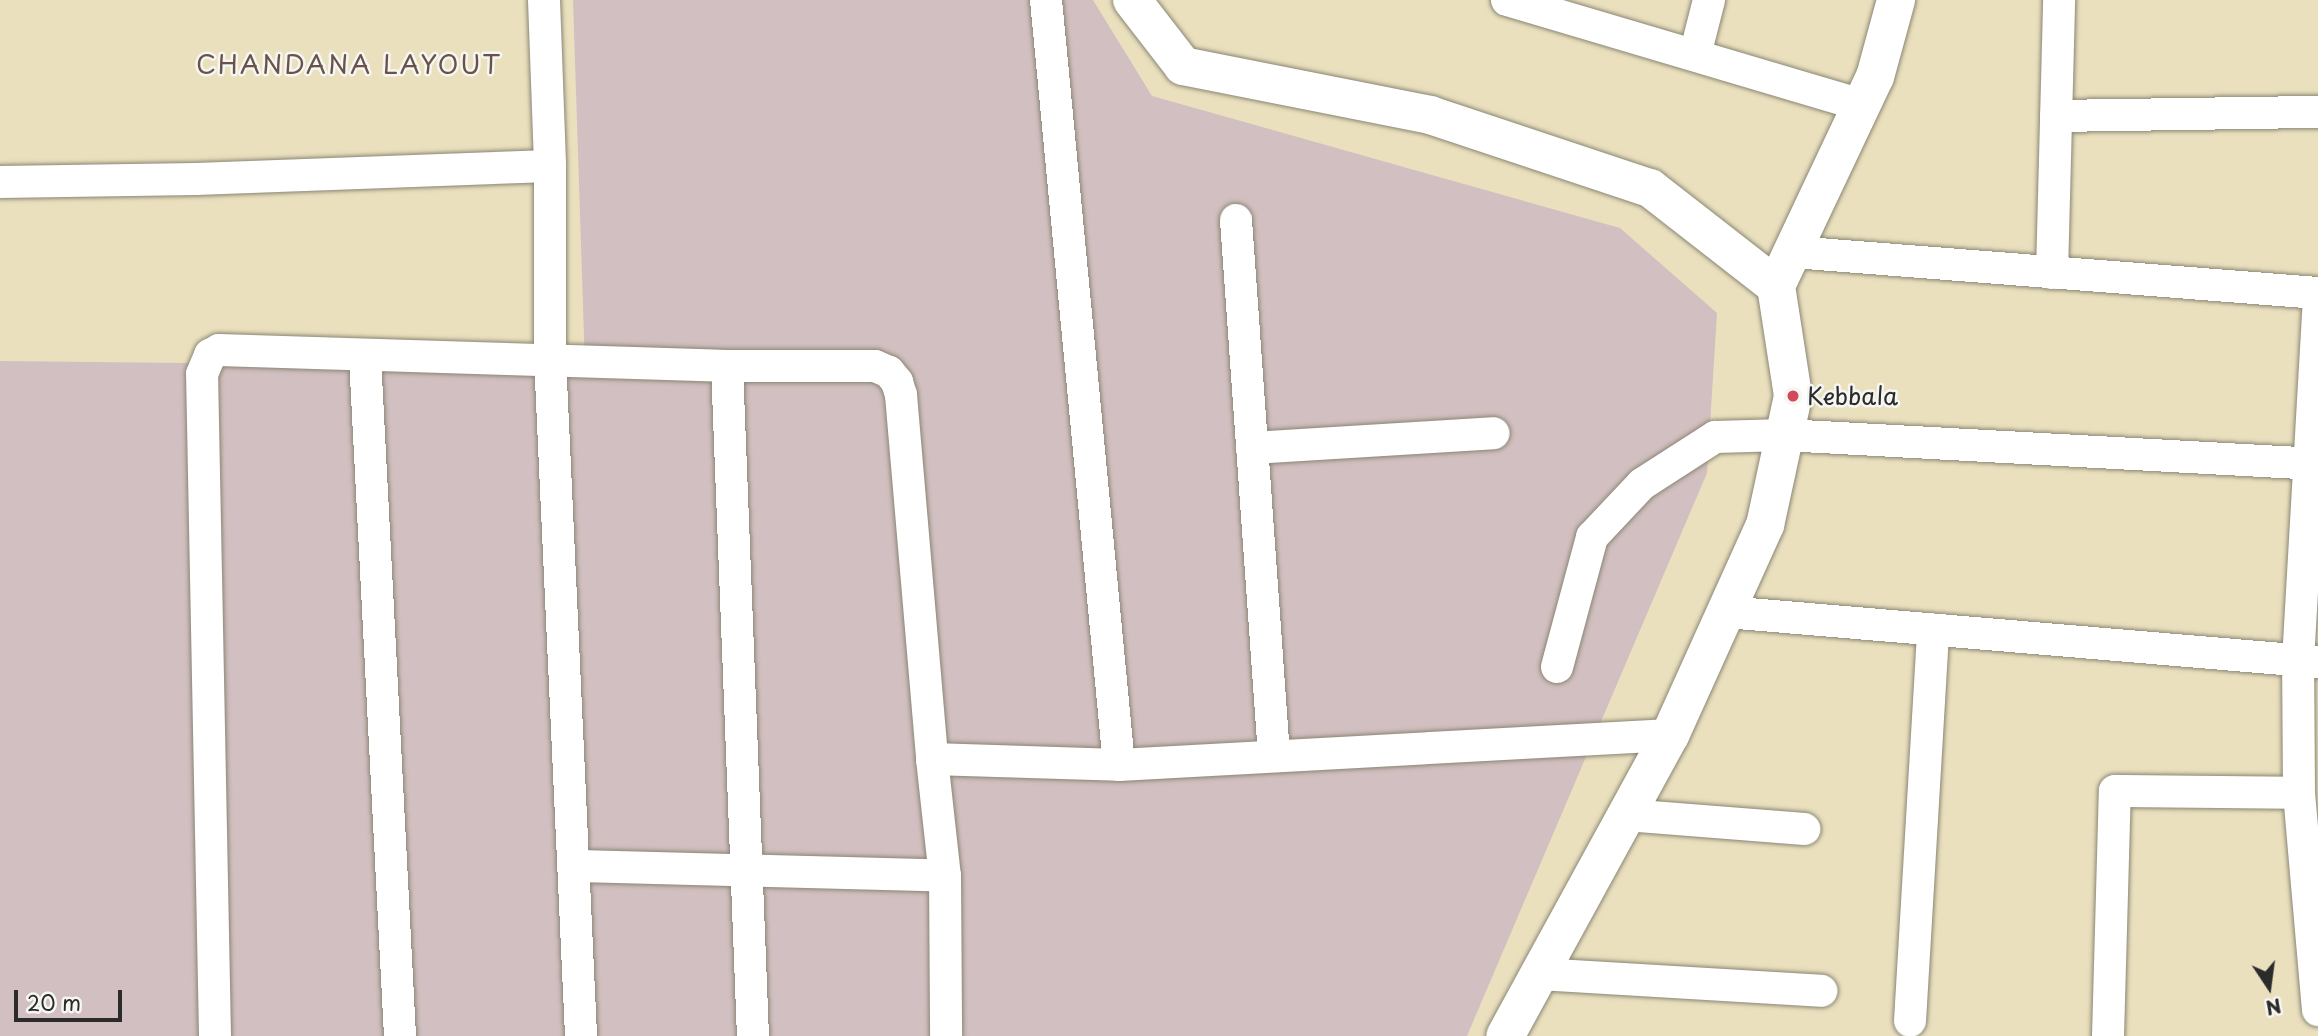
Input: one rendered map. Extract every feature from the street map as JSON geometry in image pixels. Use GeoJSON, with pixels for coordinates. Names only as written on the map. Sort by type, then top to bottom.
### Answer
{"type":"FeatureCollection","features":[{"type":"Feature","properties":{"kind":"street"},"geometry":{"type":"LineString","coordinates":[[544,0],[550,166],[550,358],[581,1036]]}},
{"type":"Feature","properties":{"kind":"street"},"geometry":{"type":"LineString","coordinates":[[1046,0],[1119,765]]}},
{"type":"Feature","properties":{"kind":"street"},"geometry":{"type":"LineString","coordinates":[[1132,0],[1183,66],[1430,115],[1650,188],[1776,286]]}},
{"type":"Feature","properties":{"kind":"street"},"geometry":{"type":"LineString","coordinates":[[1695,55],[1709,0]]}},
{"type":"Feature","properties":{"kind":"street"},"geometry":{"type":"LineString","coordinates":[[1505,1036],[1670,735],[1765,525],[1793,396],[1776,286],[1875,77],[1896,0]]}},
{"type":"Feature","properties":{"kind":"street"},"geometry":{"type":"LineString","coordinates":[[2052,272],[2059,0]]}},
{"type":"Feature","properties":{"kind":"street"},"geometry":{"type":"LineString","coordinates":[[1523,2],[1862,105]]}},
{"type":"Feature","properties":{"kind":"street"},"geometry":{"type":"LineString","coordinates":[[2056,116],[2318,112]]}},
{"type":"Feature","properties":{"kind":"street"},"geometry":{"type":"LineString","coordinates":[[0,183],[550,166]]}},
{"type":"Feature","properties":{"kind":"street"},"geometry":{"type":"LineString","coordinates":[[1236,220],[1274,755]]}},
{"type":"Feature","properties":{"kind":"street"},"geometry":{"type":"LineString","coordinates":[[1793,252],[2318,293]]}},
{"type":"Feature","properties":{"kind":"street"},"geometry":{"type":"LineString","coordinates":[[2318,311],[2308,661],[2299,793],[2318,1010]]}},
{"type":"Feature","properties":{"kind":"street"},"geometry":{"type":"LineString","coordinates":[[215,1036],[202,374],[210,355],[219,350],[365,357],[550,358],[727,366],[876,366],[889,372],[897,382],[932,759],[946,876],[946,1036]]}},
{"type":"Feature","properties":{"kind":"street"},"geometry":{"type":"LineString","coordinates":[[365,357],[400,1036]]}},
{"type":"Feature","properties":{"kind":"street"},"geometry":{"type":"LineString","coordinates":[[727,366],[753,1036]]}},
{"type":"Feature","properties":{"kind":"street"},"geometry":{"type":"LineString","coordinates":[[1252,448],[1494,433]]}},
{"type":"Feature","properties":{"kind":"street"},"geometry":{"type":"LineString","coordinates":[[1557,667],[1592,537],[1642,484],[1715,437],[1784,435],[2314,463]]}},
{"type":"Feature","properties":{"kind":"street"},"geometry":{"type":"LineString","coordinates":[[1726,612],[2308,661]]}},
{"type":"Feature","properties":{"kind":"street"},"geometry":{"type":"LineString","coordinates":[[1910,1021],[1933,630]]}},
{"type":"Feature","properties":{"kind":"street"},"geometry":{"type":"LineString","coordinates":[[932,759],[1119,765],[1670,735]]}},
{"type":"Feature","properties":{"kind":"street"},"geometry":{"type":"LineString","coordinates":[[2108,1036],[2115,791],[2299,793]]}},
{"type":"Feature","properties":{"kind":"street"},"geometry":{"type":"LineString","coordinates":[[1626,815],[1804,829]]}},
{"type":"Feature","properties":{"kind":"street"},"geometry":{"type":"LineString","coordinates":[[575,866],[946,876]]}},
{"type":"Feature","properties":{"kind":"street"},"geometry":{"type":"LineString","coordinates":[[1538,974],[1821,991]]}},
{"type":"Feature","properties":{"kind":"shaded area"},"geometry":{"type":"Polygon","coordinates":[[[573,0],[1093,0],[1152,96],[1620,228],[1717,313],[1707,473],[1467,1036],[0,1036],[0,361],[585,367],[573,0]]]}},
{"type":"Feature","properties":{"kind":"place","name":"Kebbala"},"geometry":{"type":"Point","coordinates":[1793,396]}},
{"type":"Feature","properties":{"kind":"district","name":"CHANDANA LAYOUT"},"geometry":{"type":"Point","coordinates":[349,64]}}]}
